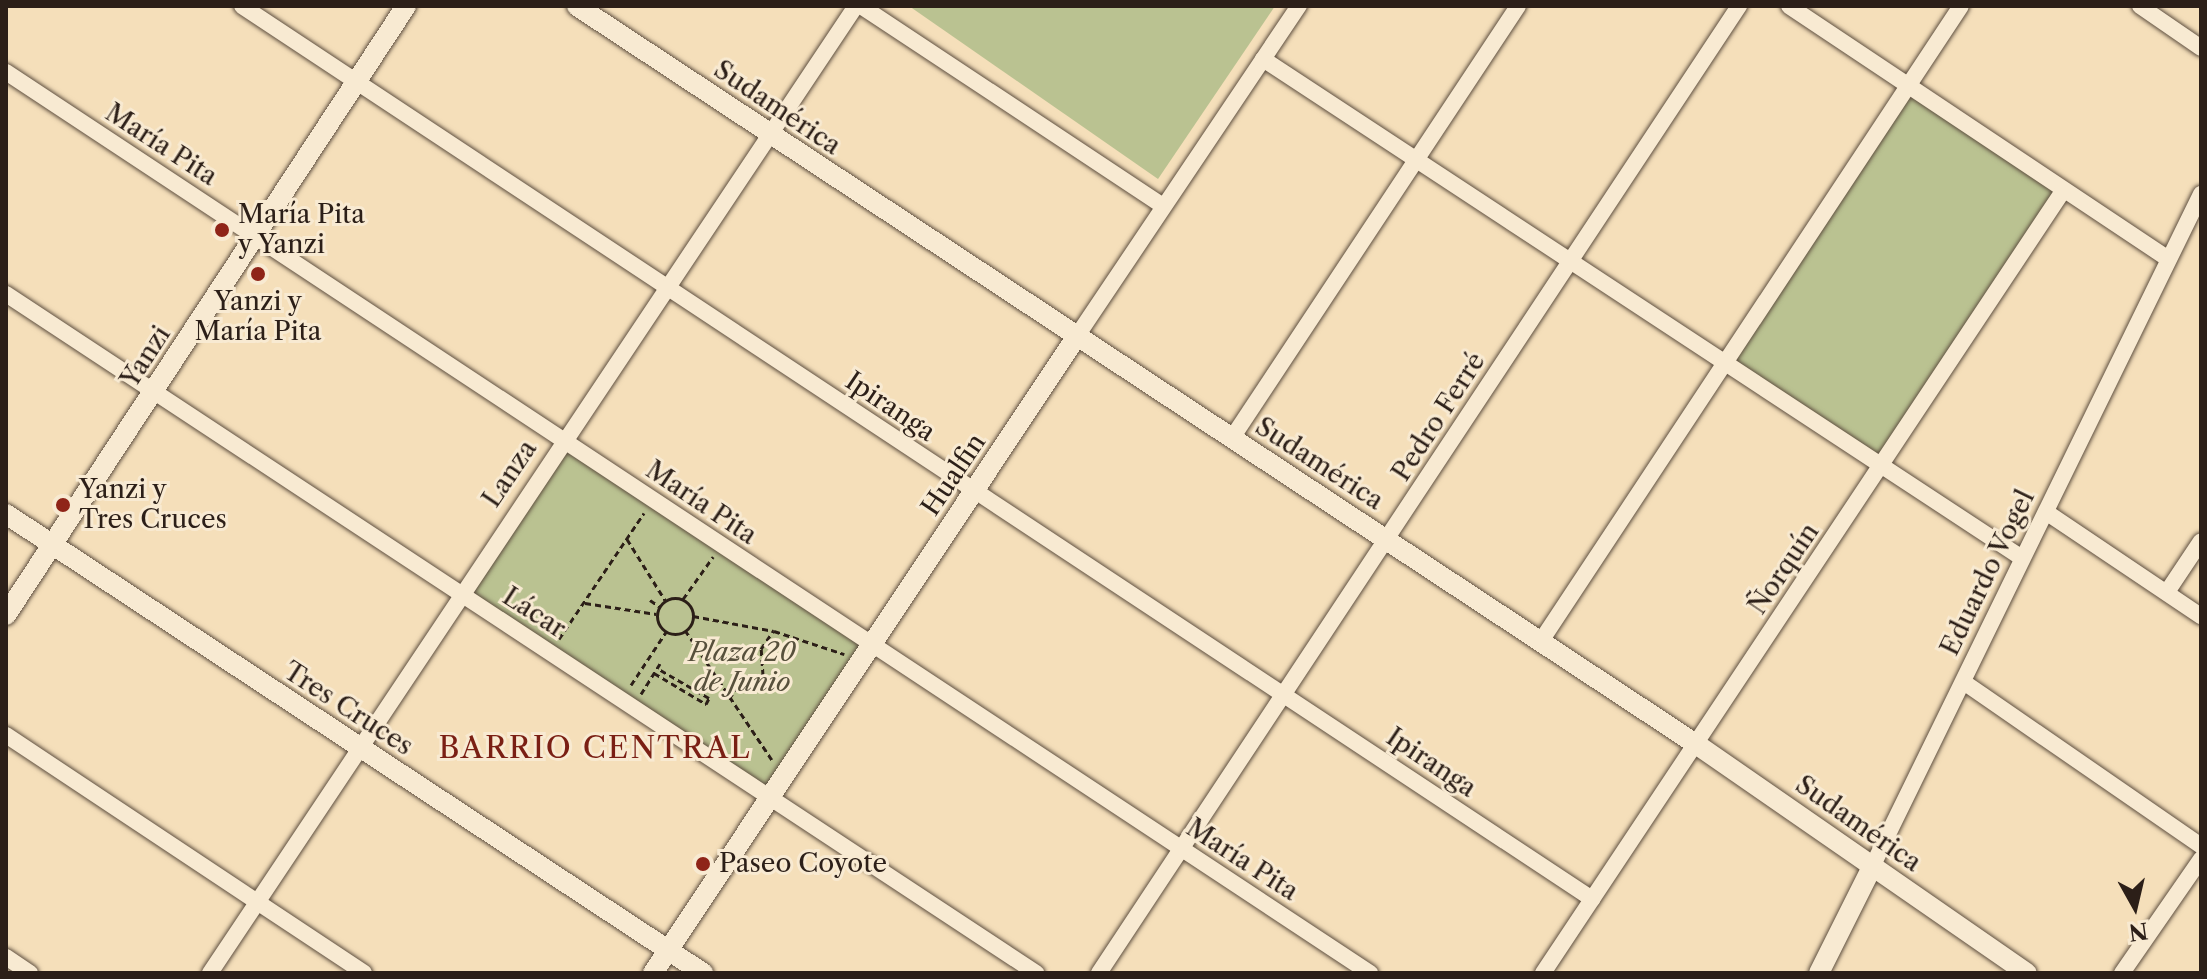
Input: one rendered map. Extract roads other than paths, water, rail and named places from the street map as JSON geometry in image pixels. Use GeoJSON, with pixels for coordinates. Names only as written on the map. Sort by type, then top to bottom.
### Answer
{"type":"FeatureCollection","features":[{"type":"Feature","properties":{"kind":"street","name":"Ipiranga"},"geometry":{"type":"LineString","coordinates":[[242,6],[1592,899]]}},
{"type":"Feature","properties":{"kind":"street","name":"Yanzi"},"geometry":{"type":"LineString","coordinates":[[6,615],[406,6]]}},
{"type":"Feature","properties":{"kind":"street","name":"Sudamérica"},"geometry":{"type":"LineString","coordinates":[[577,6],[1696,744],[2027,973]]}},
{"type":"Feature","properties":{"kind":"street","name":"Lanza"},"geometry":{"type":"LineString","coordinates":[[210,973],[765,132],[858,6]]}},
{"type":"Feature","properties":{"kind":"street"},"geometry":{"type":"LineString","coordinates":[[858,6],[1163,206]]}},
{"type":"Feature","properties":{"kind":"street","name":"Hualfin"},"geometry":{"type":"LineString","coordinates":[[653,973],[1299,6]]}},
{"type":"Feature","properties":{"kind":"street"},"geometry":{"type":"LineString","coordinates":[[1232,438],[1518,6]]}},
{"type":"Feature","properties":{"kind":"street","name":"Pedro Ferré"},"geometry":{"type":"LineString","coordinates":[[1099,973],[1739,6]]}},
{"type":"Feature","properties":{"kind":"street"},"geometry":{"type":"LineString","coordinates":[[1789,6],[2168,259]]}},
{"type":"Feature","properties":{"kind":"street"},"geometry":{"type":"LineString","coordinates":[[1541,641],[1722,362],[1961,6]]}},
{"type":"Feature","properties":{"kind":"street"},"geometry":{"type":"LineString","coordinates":[[2140,6],[2201,48]]}},
{"type":"Feature","properties":{"kind":"street"},"geometry":{"type":"LineString","coordinates":[[1263,59],[2022,558]]}},
{"type":"Feature","properties":{"kind":"street","name":"María Pita"},"geometry":{"type":"LineString","coordinates":[[6,72],[721,545],[866,651],[1183,850],[1370,973]]}},
{"type":"Feature","properties":{"kind":"street","name":"Ñorquín"},"geometry":{"type":"LineString","coordinates":[[1543,973],[2063,191]]}},
{"type":"Feature","properties":{"kind":"street","name":"Eduardo Vogel"},"geometry":{"type":"LineString","coordinates":[[1819,973],[1965,683],[2022,558],[2201,194]]}},
{"type":"Feature","properties":{"kind":"street","name":"Lácar"},"geometry":{"type":"LineString","coordinates":[[6,294],[1036,973]]}},
{"type":"Feature","properties":{"kind":"street"},"geometry":{"type":"LineString","coordinates":[[2046,512],[2201,616]]}},
{"type":"Feature","properties":{"kind":"street","name":"Tres Cruces"},"geometry":{"type":"LineString","coordinates":[[6,514],[703,973]]}},
{"type":"Feature","properties":{"kind":"street"},"geometry":{"type":"LineString","coordinates":[[2167,592],[2201,541]]}},
{"type":"Feature","properties":{"kind":"street"},"geometry":{"type":"LineString","coordinates":[[1965,683],[2201,846]]}},
{"type":"Feature","properties":{"kind":"street"},"geometry":{"type":"LineString","coordinates":[[6,735],[364,973]]}},
{"type":"Feature","properties":{"kind":"street"},"geometry":{"type":"LineString","coordinates":[[2122,973],[2201,859]]}},
{"type":"Feature","properties":{"kind":"street"},"geometry":{"type":"LineString","coordinates":[[6,957],[30,973]]}},
{"type":"Feature","properties":{"kind":"place","name":"María Pita y Yanzi"},"geometry":{"type":"Point","coordinates":[222,230]}},
{"type":"Feature","properties":{"kind":"place","name":"Yanzi y María Pita"},"geometry":{"type":"Point","coordinates":[258,274]}},
{"type":"Feature","properties":{"kind":"place","name":"Yanzi y Tres Cruces"},"geometry":{"type":"Point","coordinates":[63,505]}},
{"type":"Feature","properties":{"kind":"place","name":"Paseo Coyote"},"geometry":{"type":"Point","coordinates":[703,864]}},
{"type":"Feature","properties":{"kind":"district","name":"BARRIO CENTRAL"},"geometry":{"type":"Point","coordinates":[595,748]}},
{"type":"Feature","properties":{"kind":"park label","name":"Plaza 20 de Junio"},"geometry":{"type":"Point","coordinates":[742,668]}}]}
